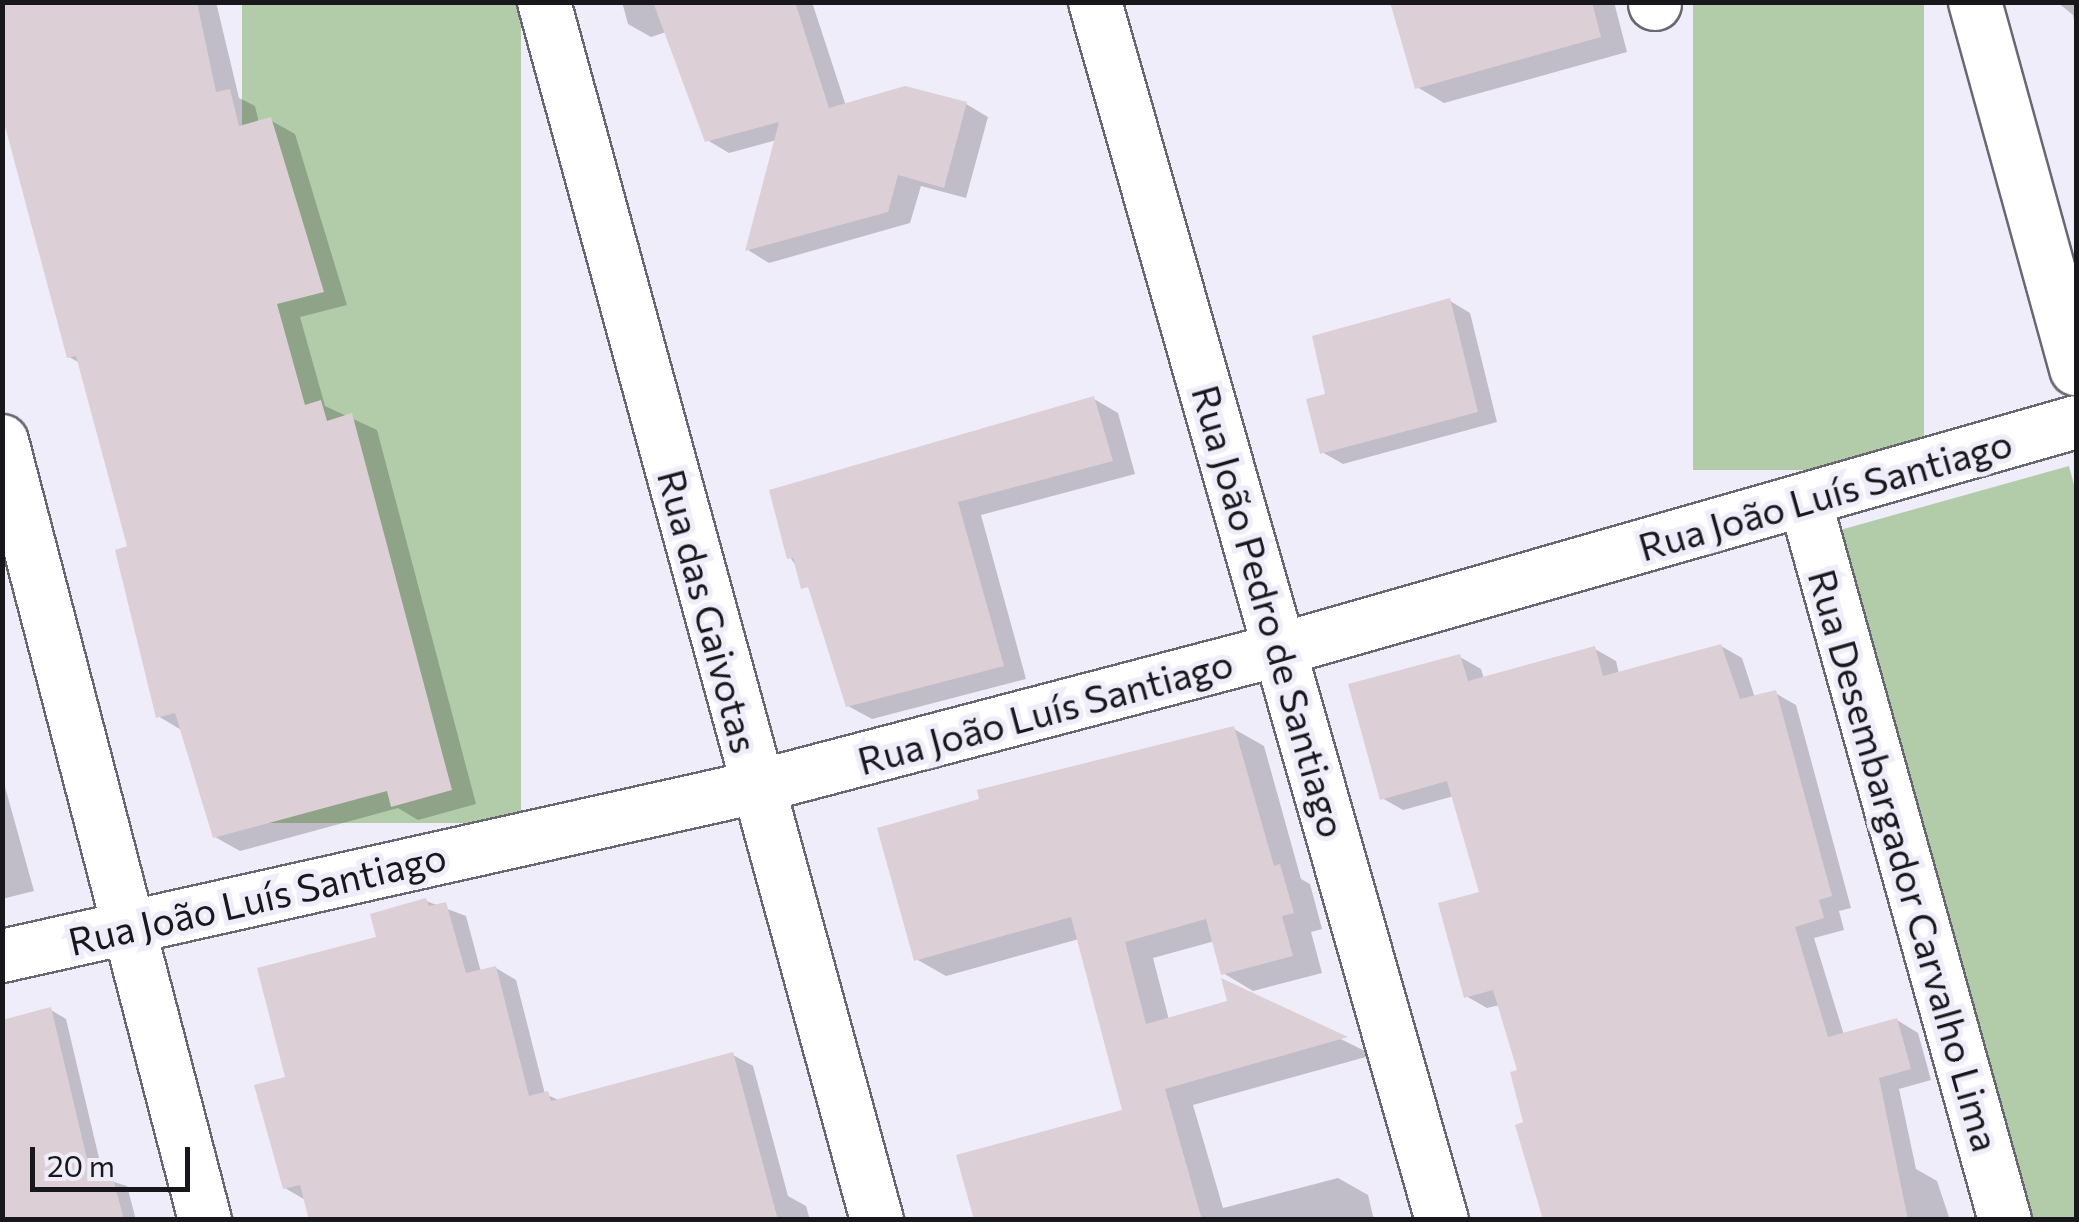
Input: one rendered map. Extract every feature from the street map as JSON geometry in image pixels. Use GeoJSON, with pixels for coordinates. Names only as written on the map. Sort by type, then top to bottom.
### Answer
{"type":"FeatureCollection","features":[{"type":"Feature","properties":{"kind":"street","name":"Rua das Gaivotas"},"geometry":{"type":"LineString","coordinates":[[544,2],[876,1220]]}},
{"type":"Feature","properties":{"kind":"street","name":"Rua João Pedro de Santiago"},"geometry":{"type":"LineString","coordinates":[[1095,2],[1442,1220]]}},
{"type":"Feature","properties":{"kind":"street"},"geometry":{"type":"LineString","coordinates":[[1975,2],[2076,369]]}},
{"type":"Feature","properties":{"kind":"street","name":"Rua João Luís Santiago"},"geometry":{"type":"LineString","coordinates":[[2,956],[756,787],[1282,649],[2076,422]]}},
{"type":"Feature","properties":{"kind":"street"},"geometry":{"type":"LineString","coordinates":[[2,441],[205,1220]]}},
{"type":"Feature","properties":{"kind":"street","name":"Rua Desembargador Carvalho Lima"},"geometry":{"type":"LineString","coordinates":[[1805,501],[2005,1220]]}},
{"type":"Feature","properties":{"kind":"green space"},"geometry":{"type":"Polygon","coordinates":[[[242,3],[521,3],[521,823],[242,823],[242,3]]]}},
{"type":"Feature","properties":{"kind":"green space"},"geometry":{"type":"Polygon","coordinates":[[[1693,3],[1924,3],[1924,470],[1693,470],[1693,3]]]}},
{"type":"Feature","properties":{"kind":"green space"},"geometry":{"type":"Polygon","coordinates":[[[2069,466],[2076,492],[2076,1219],[2029,1219],[1840,530],[2069,466]]]}},
{"type":"Feature","properties":{"kind":"building"},"geometry":{"type":"Polygon","coordinates":[[[2,2],[197,2],[216,92],[230,89],[239,126],[271,117],[324,292],[277,304],[305,405],[321,400],[327,421],[352,413],[452,790],[391,807],[387,791],[213,838],[175,713],[156,718],[115,550],[127,546],[76,356],[67,358],[2,115],[2,2]]]}},
{"type":"Feature","properties":{"kind":"building"},"geometry":{"type":"Polygon","coordinates":[[[653,2],[795,2],[829,108],[905,86],[967,102],[944,188],[898,175],[888,212],[745,251],[779,122],[705,142],[653,2]]]}},
{"type":"Feature","properties":{"kind":"building"},"geometry":{"type":"Polygon","coordinates":[[[1390,2],[1592,2],[1601,37],[1415,89],[1390,2]]]}},
{"type":"Feature","properties":{"kind":"building"},"geometry":{"type":"Polygon","coordinates":[[[1450,298],[1478,412],[1320,454],[1306,399],[1325,394],[1312,336],[1450,298]]]}},
{"type":"Feature","properties":{"kind":"building"},"geometry":{"type":"Polygon","coordinates":[[[1094,396],[1113,461],[958,502],[1004,666],[846,707],[808,587],[801,589],[793,558],[787,559],[769,490],[1094,396]]]}},
{"type":"Feature","properties":{"kind":"building"},"geometry":{"type":"Polygon","coordinates":[[[1721,644],[1740,699],[1776,690],[1832,896],[1819,900],[1824,918],[1795,927],[1828,1037],[1897,1018],[1911,1069],[1879,1078],[1908,1220],[1543,1220],[1515,1125],[1523,1122],[1510,1072],[1517,1070],[1493,990],[1464,998],[1438,903],[1479,892],[1447,781],[1380,800],[1348,684],[1460,654],[1468,681],[1595,646],[1603,676],[1721,644]]]}},
{"type":"Feature","properties":{"kind":"building"},"geometry":{"type":"Polygon","coordinates":[[[1234,726],[1274,866],[1280,864],[1294,913],[1282,916],[1293,956],[1221,975],[1206,919],[1125,942],[1146,1024],[1227,1001],[1221,978],[1348,1037],[1165,1089],[1202,1220],[974,1220],[956,1155],[1122,1110],[1071,917],[914,961],[877,828],[979,799],[977,790],[1234,726]]]}},
{"type":"Feature","properties":{"kind":"building"},"geometry":{"type":"Polygon","coordinates":[[[426,898],[429,906],[446,902],[466,973],[496,966],[529,1096],[548,1091],[551,1101],[733,1052],[778,1220],[309,1220],[300,1185],[283,1189],[254,1085],[285,1077],[257,968],[376,937],[370,914],[426,898]]]}},
{"type":"Feature","properties":{"kind":"building"},"geometry":{"type":"Polygon","coordinates":[[[51,1007],[92,1180],[112,1174],[124,1220],[2,1220],[2,1020],[51,1007]]]}}]}
